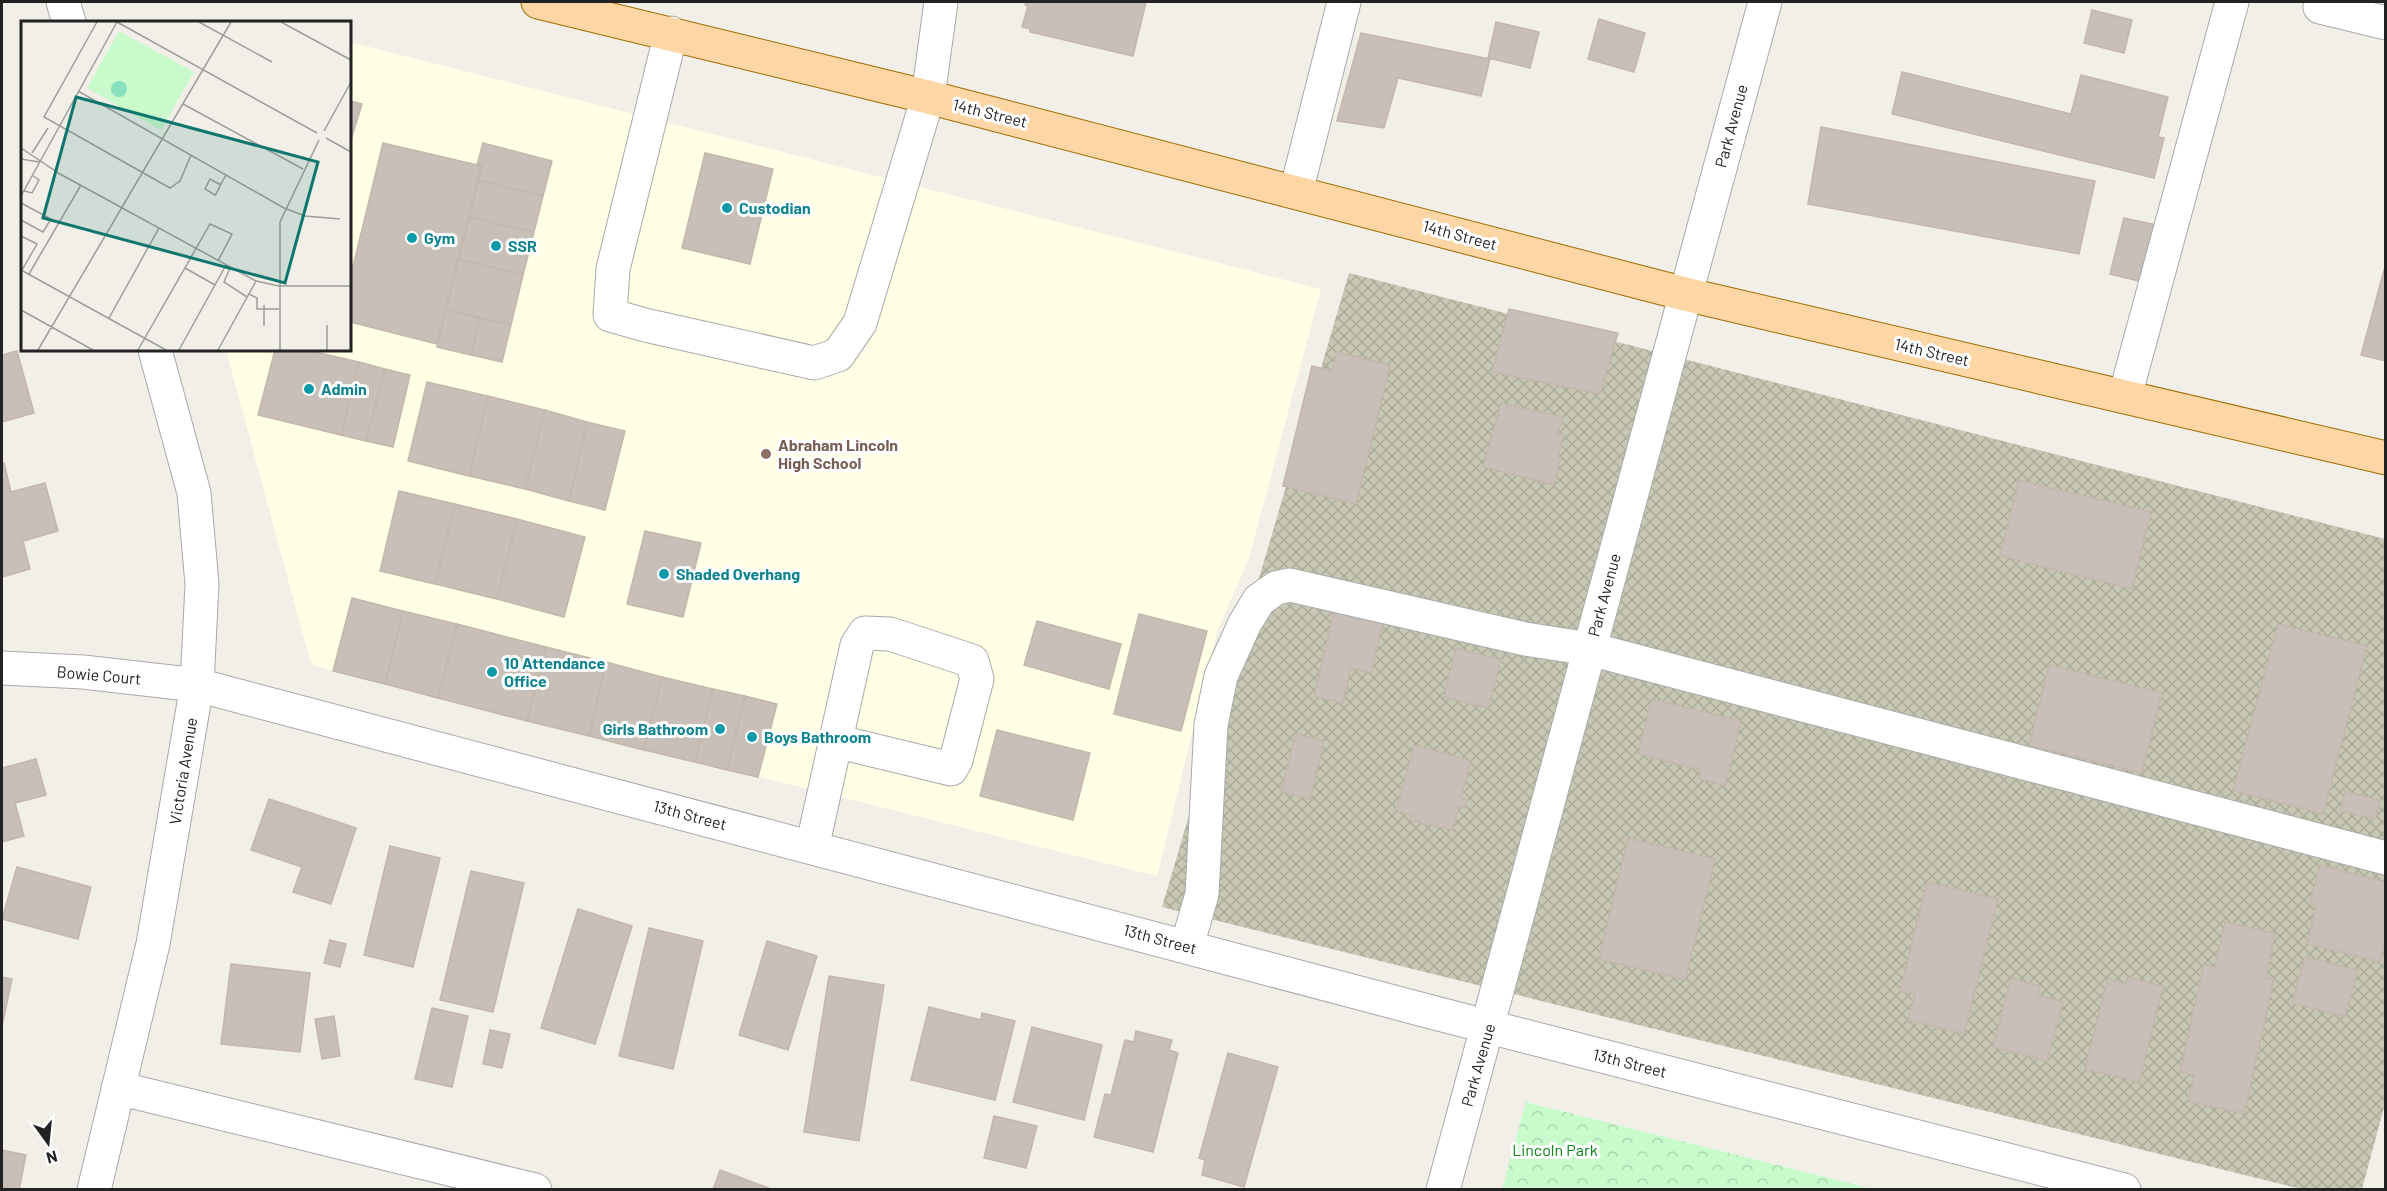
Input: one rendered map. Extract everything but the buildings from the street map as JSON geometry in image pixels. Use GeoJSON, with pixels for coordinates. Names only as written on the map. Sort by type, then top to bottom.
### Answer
{"type":"FeatureCollection","features":[{"type":"Feature","properties":{"kind":"main road","name":"14th Street"},"geometry":{"type":"LineString","coordinates":[[542,2],[596,8],[671,33],[928,97],[1685,294],[2385,458]]}},
{"type":"Feature","properties":{"kind":"street"},"geometry":{"type":"LineString","coordinates":[[63,2],[69,21]]}},
{"type":"Feature","properties":{"kind":"street"},"geometry":{"type":"LineString","coordinates":[[671,33],[613,269],[610,315],[814,363],[838,355],[860,323],[928,97],[941,2]]}},
{"type":"Feature","properties":{"kind":"street"},"geometry":{"type":"LineString","coordinates":[[1296,192],[1344,2]]}},
{"type":"Feature","properties":{"kind":"street","name":"Park Avenue"},"geometry":{"type":"LineString","coordinates":[[1443,1190],[1766,2]]}},
{"type":"Feature","properties":{"kind":"street"},"geometry":{"type":"LineString","coordinates":[[2125,396],[2232,2]]}},
{"type":"Feature","properties":{"kind":"street"},"geometry":{"type":"LineString","coordinates":[[2321,2],[2320,7],[2385,23]]}},
{"type":"Feature","properties":{"kind":"street","name":"Victoria Avenue"},"geometry":{"type":"LineString","coordinates":[[94,1190],[153,944],[197,685],[202,584],[194,493],[155,351]]}},
{"type":"Feature","properties":{"kind":"street"},"geometry":{"type":"LineString","coordinates":[[1187,946],[1202,894],[1211,725],[1221,676],[1245,623],[1260,600],[1276,588],[1290,585],[1525,639],[1590,649],[2385,858]]}},
{"type":"Feature","properties":{"kind":"street"},"geometry":{"type":"LineString","coordinates":[[812,848],[832,754],[857,645],[866,633],[890,634],[972,660],[977,679],[956,760],[951,769],[832,754]]}},
{"type":"Feature","properties":{"kind":"street","name":"Bowie Court"},"geometry":{"type":"LineString","coordinates":[[2,668],[82,672],[197,685]]}},
{"type":"Feature","properties":{"kind":"street","name":"13th Street"},"geometry":{"type":"LineString","coordinates":[[197,685],[1489,1026],[2124,1190]]}},
{"type":"Feature","properties":{"kind":"street"},"geometry":{"type":"LineString","coordinates":[[118,1088],[536,1190]]}},
{"type":"Feature","properties":{"kind":"shaded area","name":"Abraham Lincoln High School"},"geometry":{"type":"Polygon","coordinates":[[[351,42],[1321,289],[1249,558],[1217,632],[1157,876],[314,666],[309,657],[226,351],[351,351],[351,42]]]}},
{"type":"Feature","properties":{"kind":"shaded area"},"geometry":{"type":"Polygon","coordinates":[[[1349,273],[2385,539],[2386,1100],[2362,1189],[2301,1189],[1162,907],[1349,273]]]}},
{"type":"Feature","properties":{"kind":"green space","name":"Lincoln Park"},"geometry":{"type":"Polygon","coordinates":[[[1526,1102],[1873,1189],[1502,1189],[1526,1102]]]}},
{"type":"Feature","properties":{"kind":"place","name":"Custodian"},"geometry":{"type":"Point","coordinates":[727,208]}},
{"type":"Feature","properties":{"kind":"place","name":"Gym"},"geometry":{"type":"Point","coordinates":[412,238]}},
{"type":"Feature","properties":{"kind":"place","name":"SSR"},"geometry":{"type":"Point","coordinates":[496,246]}},
{"type":"Feature","properties":{"kind":"place","name":"Admin"},"geometry":{"type":"Point","coordinates":[309,389]}},
{"type":"Feature","properties":{"kind":"place","name":"Abraham Lincoln High School"},"geometry":{"type":"Point","coordinates":[766,454]}},
{"type":"Feature","properties":{"kind":"place","name":"Shaded Overhang"},"geometry":{"type":"Point","coordinates":[664,574]}},
{"type":"Feature","properties":{"kind":"place","name":"10 Attendance Office"},"geometry":{"type":"Point","coordinates":[492,672]}},
{"type":"Feature","properties":{"kind":"place","name":"Girls Bathroom"},"geometry":{"type":"Point","coordinates":[720,729]}},
{"type":"Feature","properties":{"kind":"place","name":"Boys Bathroom"},"geometry":{"type":"Point","coordinates":[752,737]}}]}
